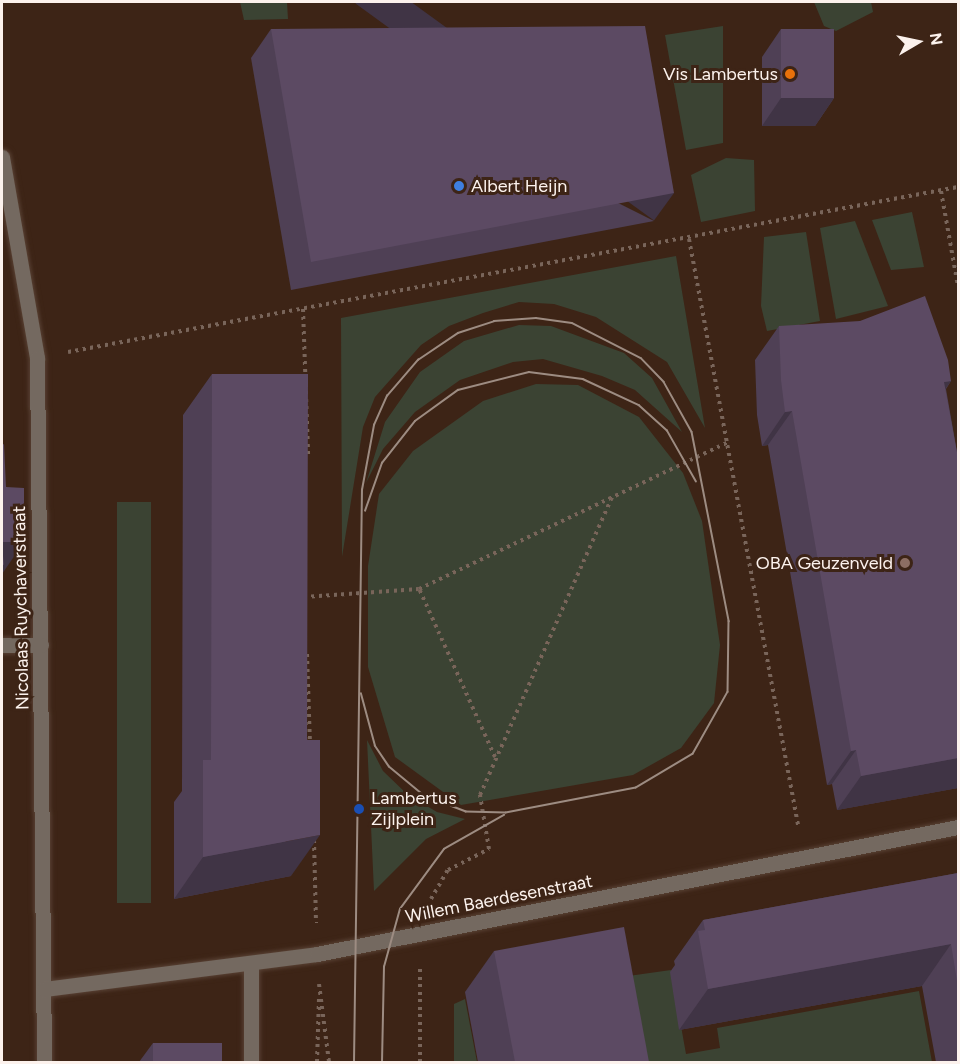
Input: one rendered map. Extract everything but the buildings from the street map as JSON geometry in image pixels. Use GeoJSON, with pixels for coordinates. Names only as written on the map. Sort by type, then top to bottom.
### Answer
{"type":"FeatureCollection","features":[{"type":"Feature","properties":{"kind":"street","name":"Nicolaas Ruychaverstraat"},"geometry":{"type":"LineString","coordinates":[[2,157],[37,358],[44,1062]]}},
{"type":"Feature","properties":{"kind":"street"},"geometry":{"type":"LineString","coordinates":[[2,645],[41,645]]}},
{"type":"Feature","properties":{"kind":"street","name":"Willem Baerdesenstraat"},"geometry":{"type":"LineString","coordinates":[[44,989],[317,954],[958,827]]}},
{"type":"Feature","properties":{"kind":"street"},"geometry":{"type":"LineString","coordinates":[[251,963],[251,1062]]}},
{"type":"Feature","properties":{"kind":"path"},"geometry":{"type":"LineString","coordinates":[[37,358],[958,188]]}},
{"type":"Feature","properties":{"kind":"path"},"geometry":{"type":"LineString","coordinates":[[941,191],[958,286]]}},
{"type":"Feature","properties":{"kind":"path"},"geometry":{"type":"LineString","coordinates":[[689,239],[804,858]]}},
{"type":"Feature","properties":{"kind":"path"},"geometry":{"type":"LineString","coordinates":[[303,309],[309,386],[307,468]]}},
{"type":"Feature","properties":{"kind":"path"},"geometry":{"type":"LineString","coordinates":[[304,597],[419,589],[728,442]]}},
{"type":"Feature","properties":{"kind":"path"},"geometry":{"type":"LineString","coordinates":[[420,1062],[420,935],[431,899],[448,870],[489,849],[480,795],[612,497]]}},
{"type":"Feature","properties":{"kind":"path"},"geometry":{"type":"LineString","coordinates":[[304,586],[304,605]]}},
{"type":"Feature","properties":{"kind":"path"},"geometry":{"type":"LineString","coordinates":[[419,589],[495,758]]}},
{"type":"Feature","properties":{"kind":"path"},"geometry":{"type":"LineString","coordinates":[[306,646],[310,751]]}},
{"type":"Feature","properties":{"kind":"path"},"geometry":{"type":"LineString","coordinates":[[313,834],[317,954]]}},
{"type":"Feature","properties":{"kind":"path"},"geometry":{"type":"LineString","coordinates":[[317,1062],[320,988],[329,1062]]}},
{"type":"Feature","properties":{"kind":"green space"},"geometry":{"type":"Polygon","coordinates":[[[240,2],[287,2],[288,19],[244,20],[240,2]]]}},
{"type":"Feature","properties":{"kind":"green space"},"geometry":{"type":"Polygon","coordinates":[[[814,2],[871,2],[873,12],[836,31],[824,26],[814,2]]]}},
{"type":"Feature","properties":{"kind":"green space"},"geometry":{"type":"Polygon","coordinates":[[[723,26],[723,143],[686,150],[665,35],[723,26]]]}},
{"type":"Feature","properties":{"kind":"green space"},"geometry":{"type":"Polygon","coordinates":[[[726,158],[754,160],[755,211],[701,222],[691,175],[726,158]]]}},
{"type":"Feature","properties":{"kind":"green space"},"geometry":{"type":"Polygon","coordinates":[[[912,212],[924,267],[891,270],[872,220],[912,212]]]}},
{"type":"Feature","properties":{"kind":"green space"},"geometry":{"type":"Polygon","coordinates":[[[855,221],[888,306],[836,319],[820,228],[855,221]]]}},
{"type":"Feature","properties":{"kind":"green space"},"geometry":{"type":"Polygon","coordinates":[[[806,232],[820,321],[767,331],[761,306],[764,237],[806,232]]]}},
{"type":"Feature","properties":{"kind":"green space"},"geometry":{"type":"Polygon","coordinates":[[[676,256],[705,428],[667,362],[596,317],[554,304],[519,302],[483,313],[449,326],[421,345],[375,397],[363,427],[342,557],[341,318],[676,256]]]}},
{"type":"Feature","properties":{"kind":"green space"},"geometry":{"type":"Polygon","coordinates":[[[519,325],[551,326],[624,353],[652,378],[682,432],[635,390],[602,376],[543,359],[513,362],[460,380],[415,412],[383,449],[366,483],[385,422],[420,372],[464,341],[519,325]]]}},
{"type":"Feature","properties":{"kind":"green space"},"geometry":{"type":"Polygon","coordinates":[[[536,384],[578,385],[639,417],[683,473],[702,521],[720,645],[714,703],[681,748],[633,775],[461,805],[395,757],[368,667],[368,566],[379,494],[413,451],[483,401],[536,384]]]}},
{"type":"Feature","properties":{"kind":"green space"},"geometry":{"type":"Polygon","coordinates":[[[117,502],[151,502],[151,903],[117,903],[117,502]]]}},
{"type":"Feature","properties":{"kind":"green space"},"geometry":{"type":"Polygon","coordinates":[[[367,740],[383,771],[408,795],[437,812],[465,819],[426,839],[374,891],[367,740]]]}},
{"type":"Feature","properties":{"kind":"green space"},"geometry":{"type":"Polygon","coordinates":[[[671,970],[686,1054],[720,1048],[717,1028],[919,991],[932,1062],[615,1062],[600,980],[671,970]]]}},
{"type":"Feature","properties":{"kind":"green space"},"geometry":{"type":"Polygon","coordinates":[[[465,999],[477,1062],[454,1062],[454,1004],[465,999]]]}},
{"type":"Feature","properties":{"kind":"tram line"},"geometry":{"type":"LineString","coordinates":[[354,1062],[362,490],[374,425],[387,396],[418,360],[458,333],[494,321],[536,318],[572,323],[641,358],[664,382],[692,432],[729,621],[728,692],[693,754],[636,788],[506,813],[466,812],[424,796],[389,767],[375,746],[361,694]]}},
{"type":"Feature","properties":{"kind":"tram line"},"geometry":{"type":"LineString","coordinates":[[365,511],[382,463],[415,421],[458,390],[529,372],[583,379],[639,405],[667,430],[696,481]]}},
{"type":"Feature","properties":{"kind":"tram line"},"geometry":{"type":"LineString","coordinates":[[382,1062],[384,967],[400,909],[444,849],[504,815]]}},
{"type":"Feature","properties":{"kind":"place","name":"Vis Lambertus"},"geometry":{"type":"Point","coordinates":[790,74]}},
{"type":"Feature","properties":{"kind":"place","name":"Albert Heijn"},"geometry":{"type":"Point","coordinates":[459,186]}},
{"type":"Feature","properties":{"kind":"place","name":"OBA Geuzenveld"},"geometry":{"type":"Point","coordinates":[905,563]}},
{"type":"Feature","properties":{"kind":"place","name":"Lambertus Zijlplein"},"geometry":{"type":"Point","coordinates":[359,809]}}]}
